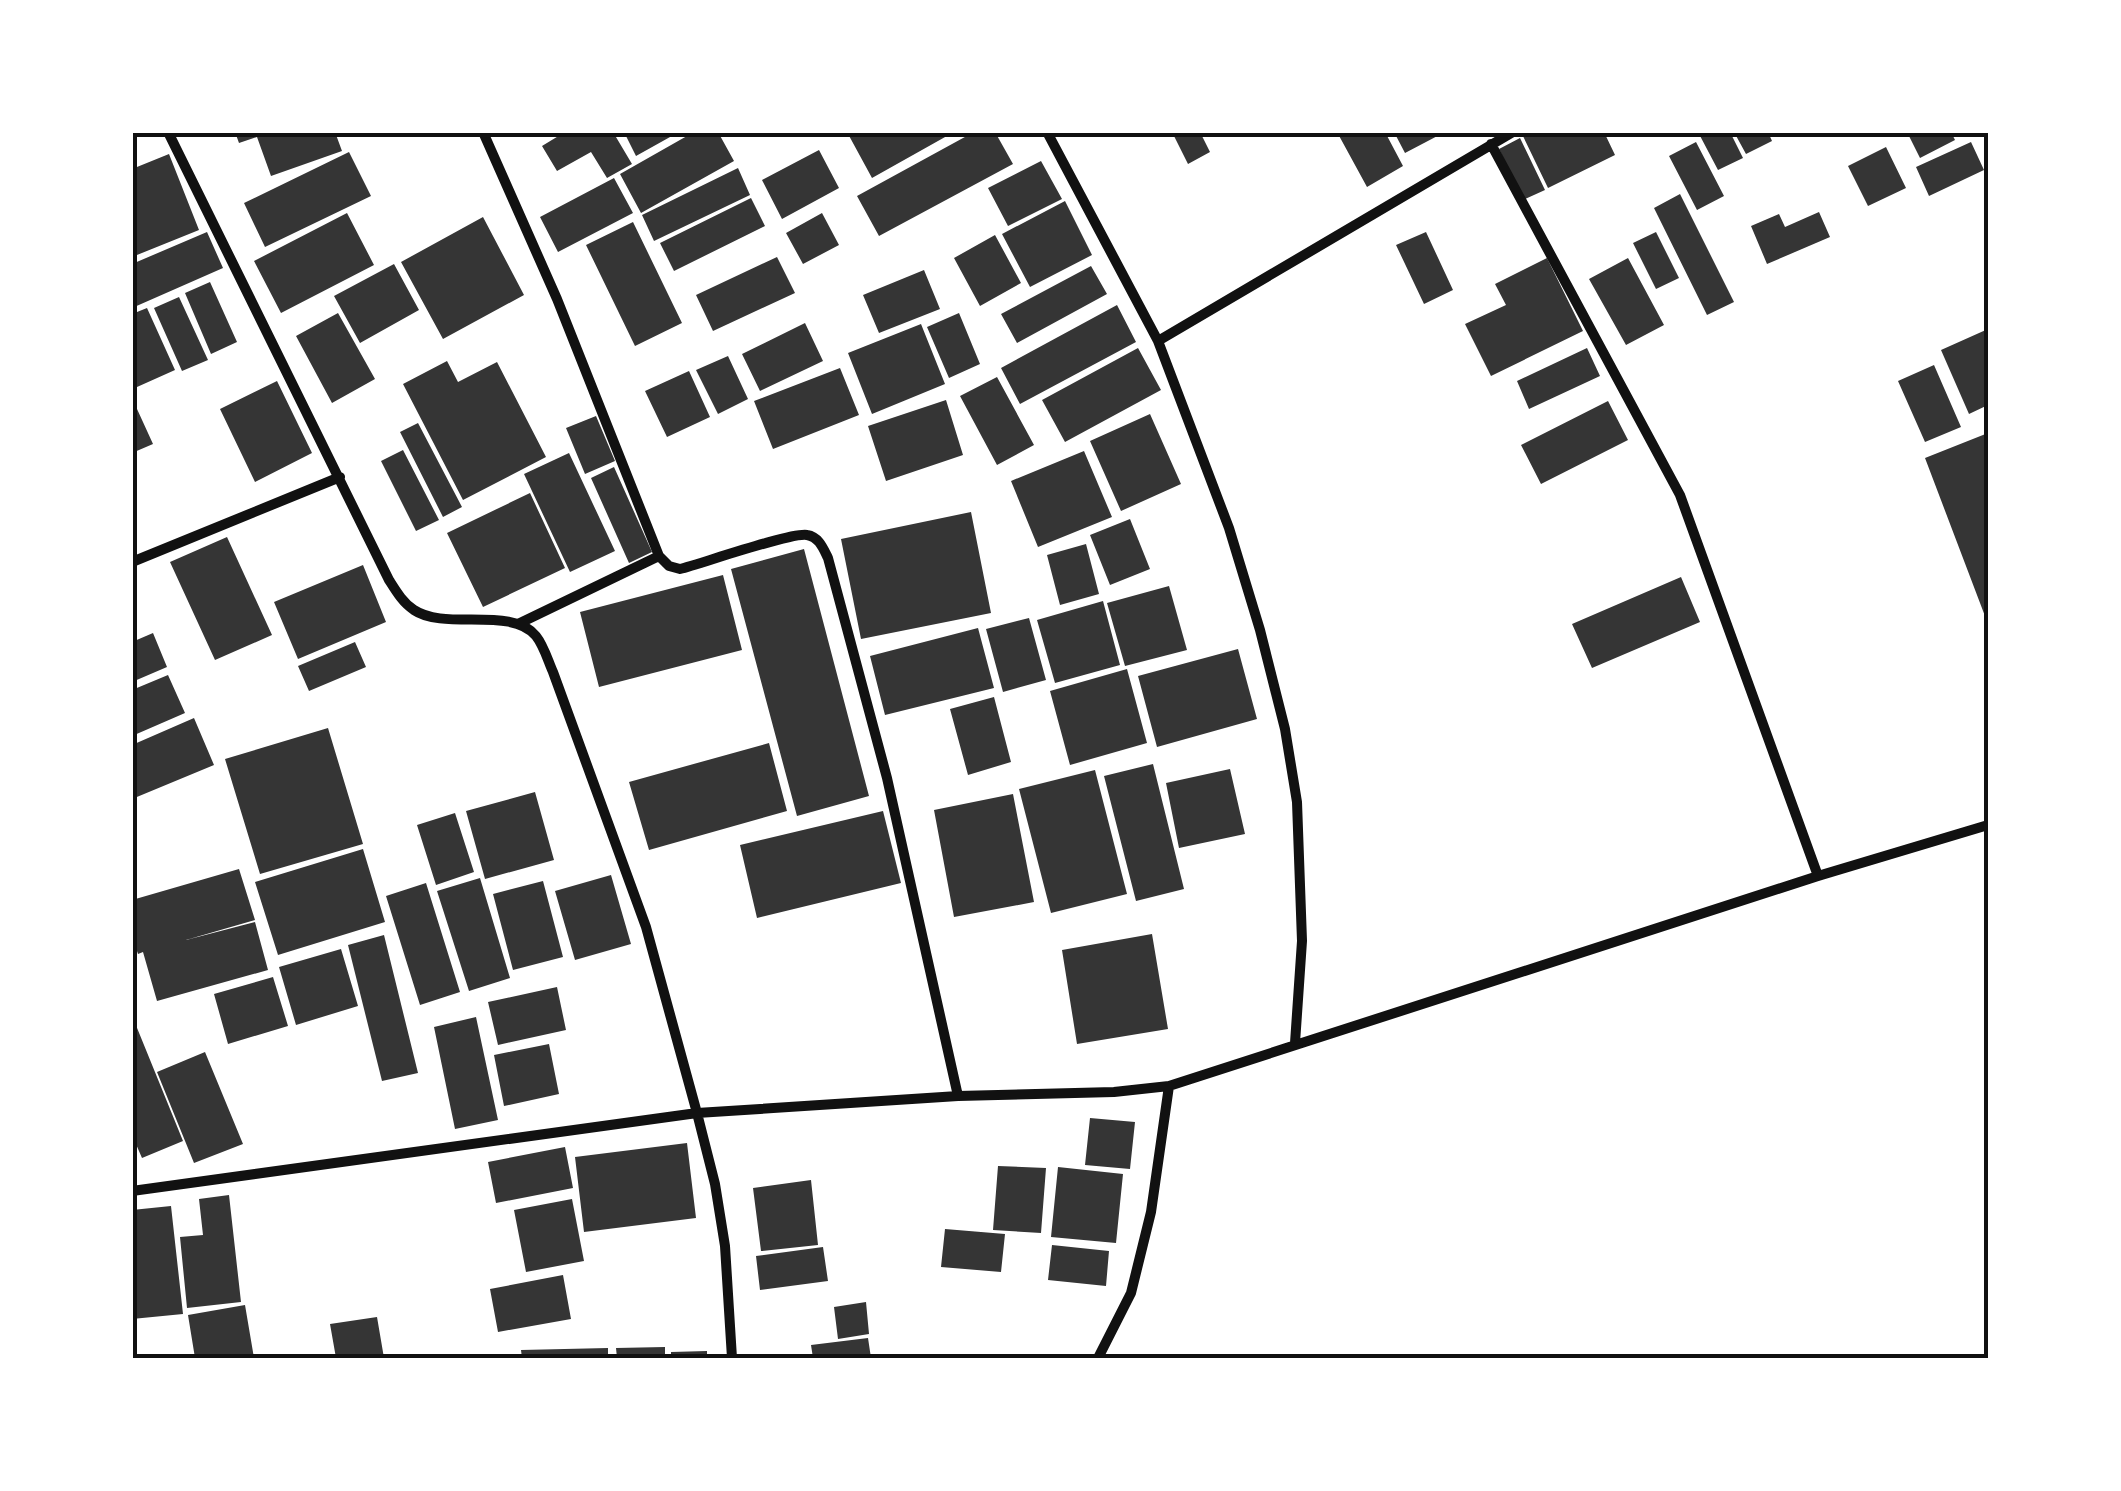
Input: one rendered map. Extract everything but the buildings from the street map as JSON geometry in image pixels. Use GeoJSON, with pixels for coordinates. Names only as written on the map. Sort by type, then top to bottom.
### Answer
{"type":"FeatureCollection","features":[{"type":"Feature","properties":{"kind":"street"},"geometry":{"type":"LineString","coordinates":[[168,132],[389,580],[404,602],[418,614],[520,624],[536,635],[554,672],[646,927],[716,1184],[732,1358]]}},
{"type":"Feature","properties":{"kind":"street"},"geometry":{"type":"LineString","coordinates":[[483,132],[557,299],[659,556],[668,566],[680,569],[789,536],[808,535],[820,542],[828,558],[887,778],[958,1096]]}},
{"type":"Feature","properties":{"kind":"street"},"geometry":{"type":"LineString","coordinates":[[1047,132],[1158,342],[1230,528],[1284,729],[1297,802],[1302,941],[1295,1043]]}},
{"type":"Feature","properties":{"kind":"street"},"geometry":{"type":"LineString","coordinates":[[1158,342],[1513,132]]}},
{"type":"Feature","properties":{"kind":"street"},"geometry":{"type":"LineString","coordinates":[[1491,144],[1680,494],[1818,876]]}},
{"type":"Feature","properties":{"kind":"street"},"geometry":{"type":"LineString","coordinates":[[132,562],[340,477]]}},
{"type":"Feature","properties":{"kind":"street"},"geometry":{"type":"LineString","coordinates":[[520,624],[659,556]]}},
{"type":"Feature","properties":{"kind":"street"},"geometry":{"type":"LineString","coordinates":[[132,1191],[697,1113],[1168,1086],[1818,876],[1988,826]]}},
{"type":"Feature","properties":{"kind":"street"},"geometry":{"type":"LineString","coordinates":[[1098,1358],[1132,1293],[1152,1212],[1168,1086]]}}]}
